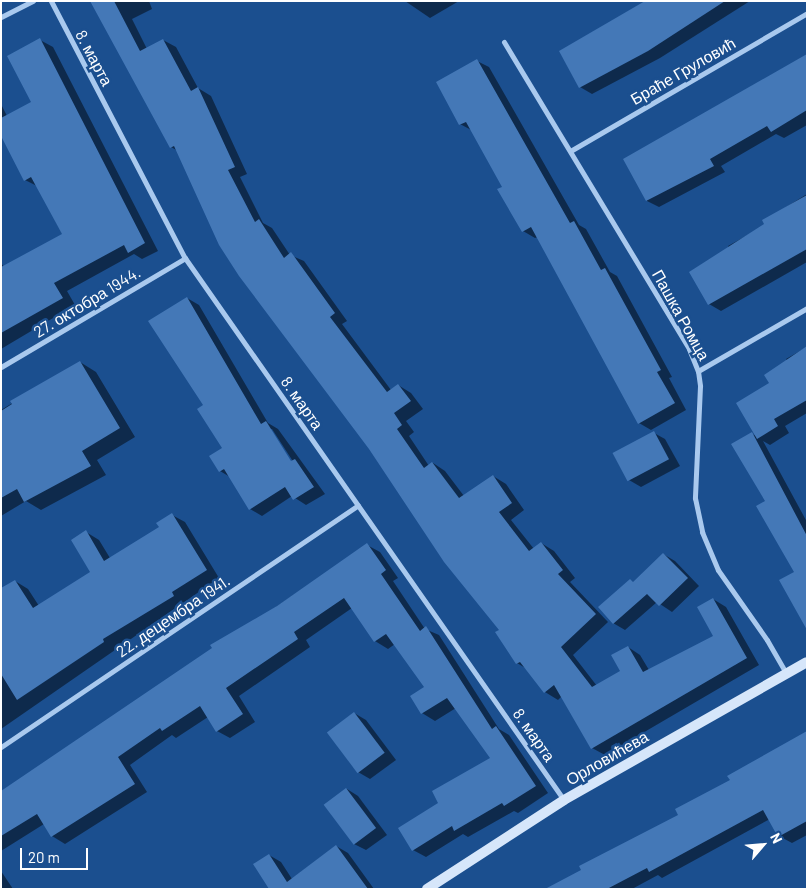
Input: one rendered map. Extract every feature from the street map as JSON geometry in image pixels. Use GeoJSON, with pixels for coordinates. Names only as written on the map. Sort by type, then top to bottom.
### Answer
{"type":"FeatureCollection","features":[{"type":"Feature","properties":{"kind":"street"},"geometry":{"type":"LineString","coordinates":[[1,18],[33,1]]}},
{"type":"Feature","properties":{"kind":"street","name":"8. марта"},"geometry":{"type":"LineString","coordinates":[[51,1],[185,258],[564,800]]}},
{"type":"Feature","properties":{"kind":"street","name":"Браће Груловић"},"geometry":{"type":"LineString","coordinates":[[572,150],[807,13]]}},
{"type":"Feature","properties":{"kind":"street","name":"Пашка Ромца"},"geometry":{"type":"LineString","coordinates":[[504,42],[545,112],[572,150],[689,349],[698,371],[695,498],[702,532],[718,570],[767,640],[786,674]]}},
{"type":"Feature","properties":{"kind":"street","name":"27. октобра 1944."},"geometry":{"type":"LineString","coordinates":[[1,367],[185,258]]}},
{"type":"Feature","properties":{"kind":"street"},"geometry":{"type":"LineString","coordinates":[[698,371],[807,308]]}},
{"type":"Feature","properties":{"kind":"street","name":"22. децембра 1941."},"geometry":{"type":"LineString","coordinates":[[1,747],[358,505]]}},
{"type":"Feature","properties":{"kind":"street","name":"Орловићева"},"geometry":{"type":"LineString","coordinates":[[427,889],[564,800],[807,662]]}},
{"type":"Feature","properties":{"kind":"building"},"geometry":{"type":"Polygon","coordinates":[[[90,1],[114,1],[140,51],[163,39],[191,91],[198,87],[235,167],[228,170],[255,222],[259,219],[284,258],[291,252],[335,313],[330,317],[387,392],[398,384],[411,401],[394,413],[402,425],[397,429],[424,468],[432,462],[459,498],[493,475],[512,503],[499,512],[529,551],[541,542],[563,570],[558,574],[596,614],[561,647],[592,687],[620,671],[611,655],[628,646],[643,672],[713,636],[697,607],[713,598],[747,658],[591,749],[554,685],[544,693],[520,662],[516,664],[495,632],[499,630],[444,562],[369,449],[239,276],[219,245],[174,146],[170,148],[90,1]]]}},
{"type":"Feature","properties":{"kind":"building"},"geometry":{"type":"Polygon","coordinates":[[[645,1],[725,1],[648,51],[579,88],[559,51],[645,1]]]}},
{"type":"Feature","properties":{"kind":"building"},"geometry":{"type":"Polygon","coordinates":[[[40,38],[145,243],[128,253],[124,245],[54,283],[63,298],[1,333],[1,267],[62,234],[31,177],[24,181],[1,136],[1,118],[31,102],[7,56],[40,38]]]}},
{"type":"Feature","properties":{"kind":"building"},"geometry":{"type":"Polygon","coordinates":[[[807,54],[807,110],[771,132],[767,126],[710,159],[714,166],[646,201],[623,159],[807,54]]]}},
{"type":"Feature","properties":{"kind":"building"},"geometry":{"type":"Polygon","coordinates":[[[477,59],[570,223],[574,221],[601,270],[605,268],[661,370],[657,372],[675,403],[638,424],[531,227],[522,232],[497,189],[502,187],[466,122],[459,125],[436,82],[477,59]]]}},
{"type":"Feature","properties":{"kind":"building"},"geometry":{"type":"Polygon","coordinates":[[[807,195],[807,249],[708,305],[689,272],[764,224],[762,220],[807,195]]]}},
{"type":"Feature","properties":{"kind":"building"},"geometry":{"type":"Polygon","coordinates":[[[187,297],[261,424],[266,421],[291,461],[295,459],[314,487],[293,500],[285,487],[249,510],[224,469],[219,472],[209,456],[222,448],[197,409],[203,405],[148,321],[187,297]]]}},
{"type":"Feature","properties":{"kind":"building"},"geometry":{"type":"Polygon","coordinates":[[[807,346],[807,400],[774,419],[778,426],[757,439],[736,403],[769,383],[764,375],[807,346]]]}},
{"type":"Feature","properties":{"kind":"building"},"geometry":{"type":"Polygon","coordinates":[[[80,361],[120,428],[82,451],[91,466],[24,502],[17,489],[1,498],[1,411],[12,404],[10,401],[80,361]]]}},
{"type":"Feature","properties":{"kind":"building"},"geometry":{"type":"Polygon","coordinates":[[[654,431],[669,459],[628,481],[613,453],[654,431]]]}},
{"type":"Feature","properties":{"kind":"building"},"geometry":{"type":"Polygon","coordinates":[[[752,432],[807,536],[807,630],[779,580],[794,572],[756,506],[765,501],[731,444],[752,432]]]}},
{"type":"Feature","properties":{"kind":"building"},"geometry":{"type":"Polygon","coordinates":[[[172,513],[207,570],[172,592],[174,596],[103,639],[104,642],[17,700],[1,674],[1,588],[15,580],[33,608],[90,572],[71,540],[86,530],[104,561],[159,527],[156,523],[172,513]]]}},
{"type":"Feature","properties":{"kind":"building"},"geometry":{"type":"Polygon","coordinates":[[[367,543],[386,570],[381,574],[420,631],[426,626],[492,729],[496,726],[536,786],[504,806],[502,803],[454,831],[452,826],[412,851],[398,828],[438,803],[432,791],[490,758],[447,698],[421,714],[410,696],[424,687],[386,634],[374,642],[344,598],[294,632],[298,639],[226,688],[243,714],[216,732],[200,706],[162,731],[160,728],[118,757],[135,784],[51,837],[37,814],[1,836],[1,791],[212,648],[210,645],[277,606],[367,543]]]}},
{"type":"Feature","properties":{"kind":"building"},"geometry":{"type":"Polygon","coordinates":[[[663,553],[688,578],[659,606],[647,594],[613,624],[598,607],[630,579],[633,582],[663,553]]]}},
{"type":"Feature","properties":{"kind":"building"},"geometry":{"type":"Polygon","coordinates":[[[354,712],[385,753],[358,773],[327,732],[354,712]]]}},
{"type":"Feature","properties":{"kind":"building"},"geometry":{"type":"Polygon","coordinates":[[[807,731],[807,821],[778,837],[763,810],[649,872],[647,868],[607,889],[545,889],[581,870],[579,866],[678,815],[675,809],[730,780],[727,776],[807,731]]]}},
{"type":"Feature","properties":{"kind":"building"},"geometry":{"type":"Polygon","coordinates":[[[346,788],[376,828],[354,845],[324,805],[346,788]]]}},
{"type":"Feature","properties":{"kind":"building"},"geometry":{"type":"Polygon","coordinates":[[[336,845],[368,889],[269,889],[253,864],[269,854],[287,882],[336,845]]]}}]}
